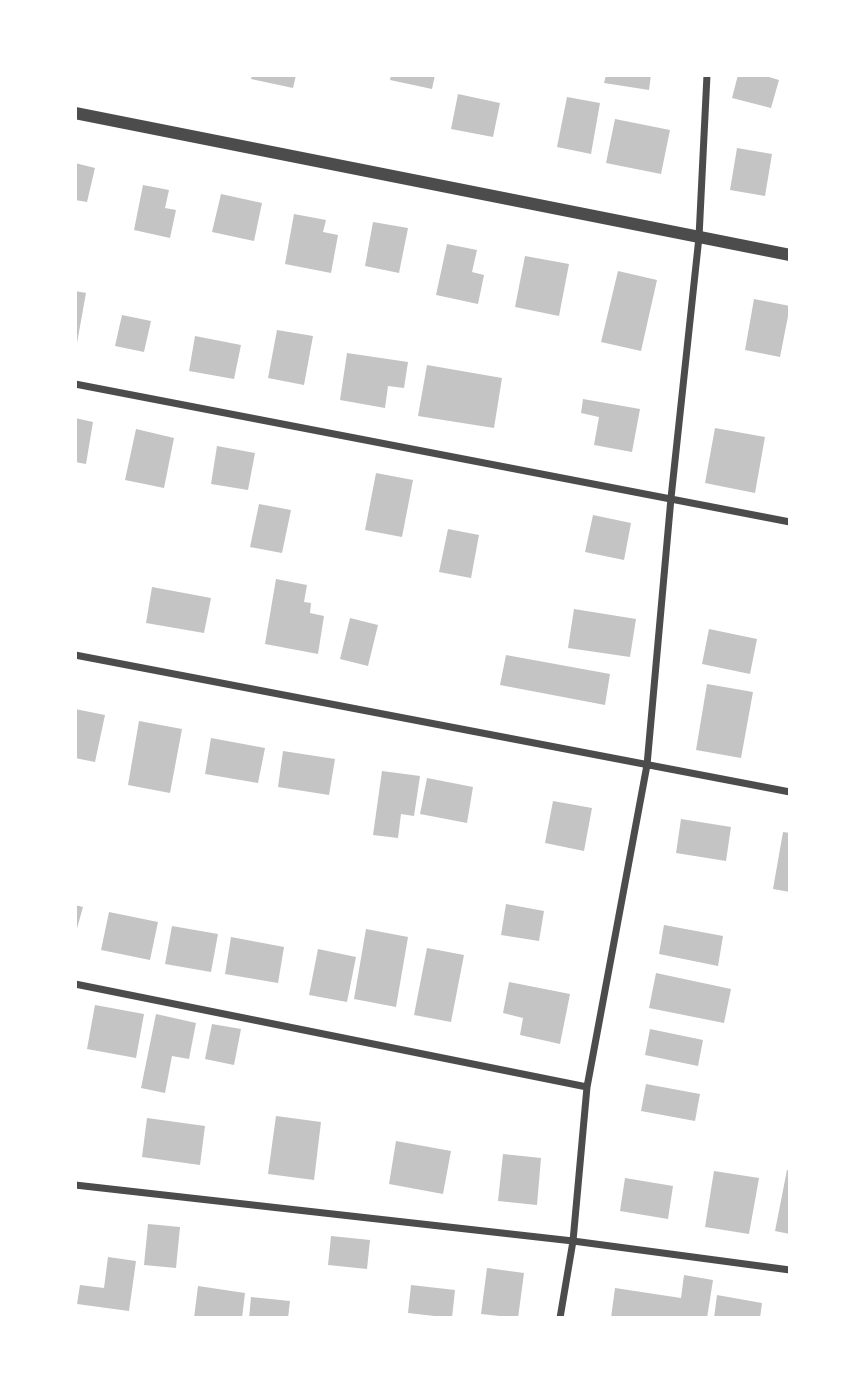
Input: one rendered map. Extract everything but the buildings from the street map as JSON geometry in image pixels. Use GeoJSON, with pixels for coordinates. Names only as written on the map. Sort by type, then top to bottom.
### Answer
{"type":"FeatureCollection","features":[{"type":"Feature","properties":{"kind":"street"},"geometry":{"type":"LineString","coordinates":[[560,1318],[573,1241],[587,1087],[647,765],[671,498],[699,237],[707,75]]}},
{"type":"Feature","properties":{"kind":"street"},"geometry":{"type":"LineString","coordinates":[[75,113],[790,255]]}},
{"type":"Feature","properties":{"kind":"street"},"geometry":{"type":"LineString","coordinates":[[75,384],[790,523]]}},
{"type":"Feature","properties":{"kind":"street"},"geometry":{"type":"LineString","coordinates":[[75,655],[790,792]]}},
{"type":"Feature","properties":{"kind":"street"},"geometry":{"type":"LineString","coordinates":[[75,984],[587,1087]]}},
{"type":"Feature","properties":{"kind":"street"},"geometry":{"type":"LineString","coordinates":[[75,1185],[573,1241],[790,1270]]}}]}
